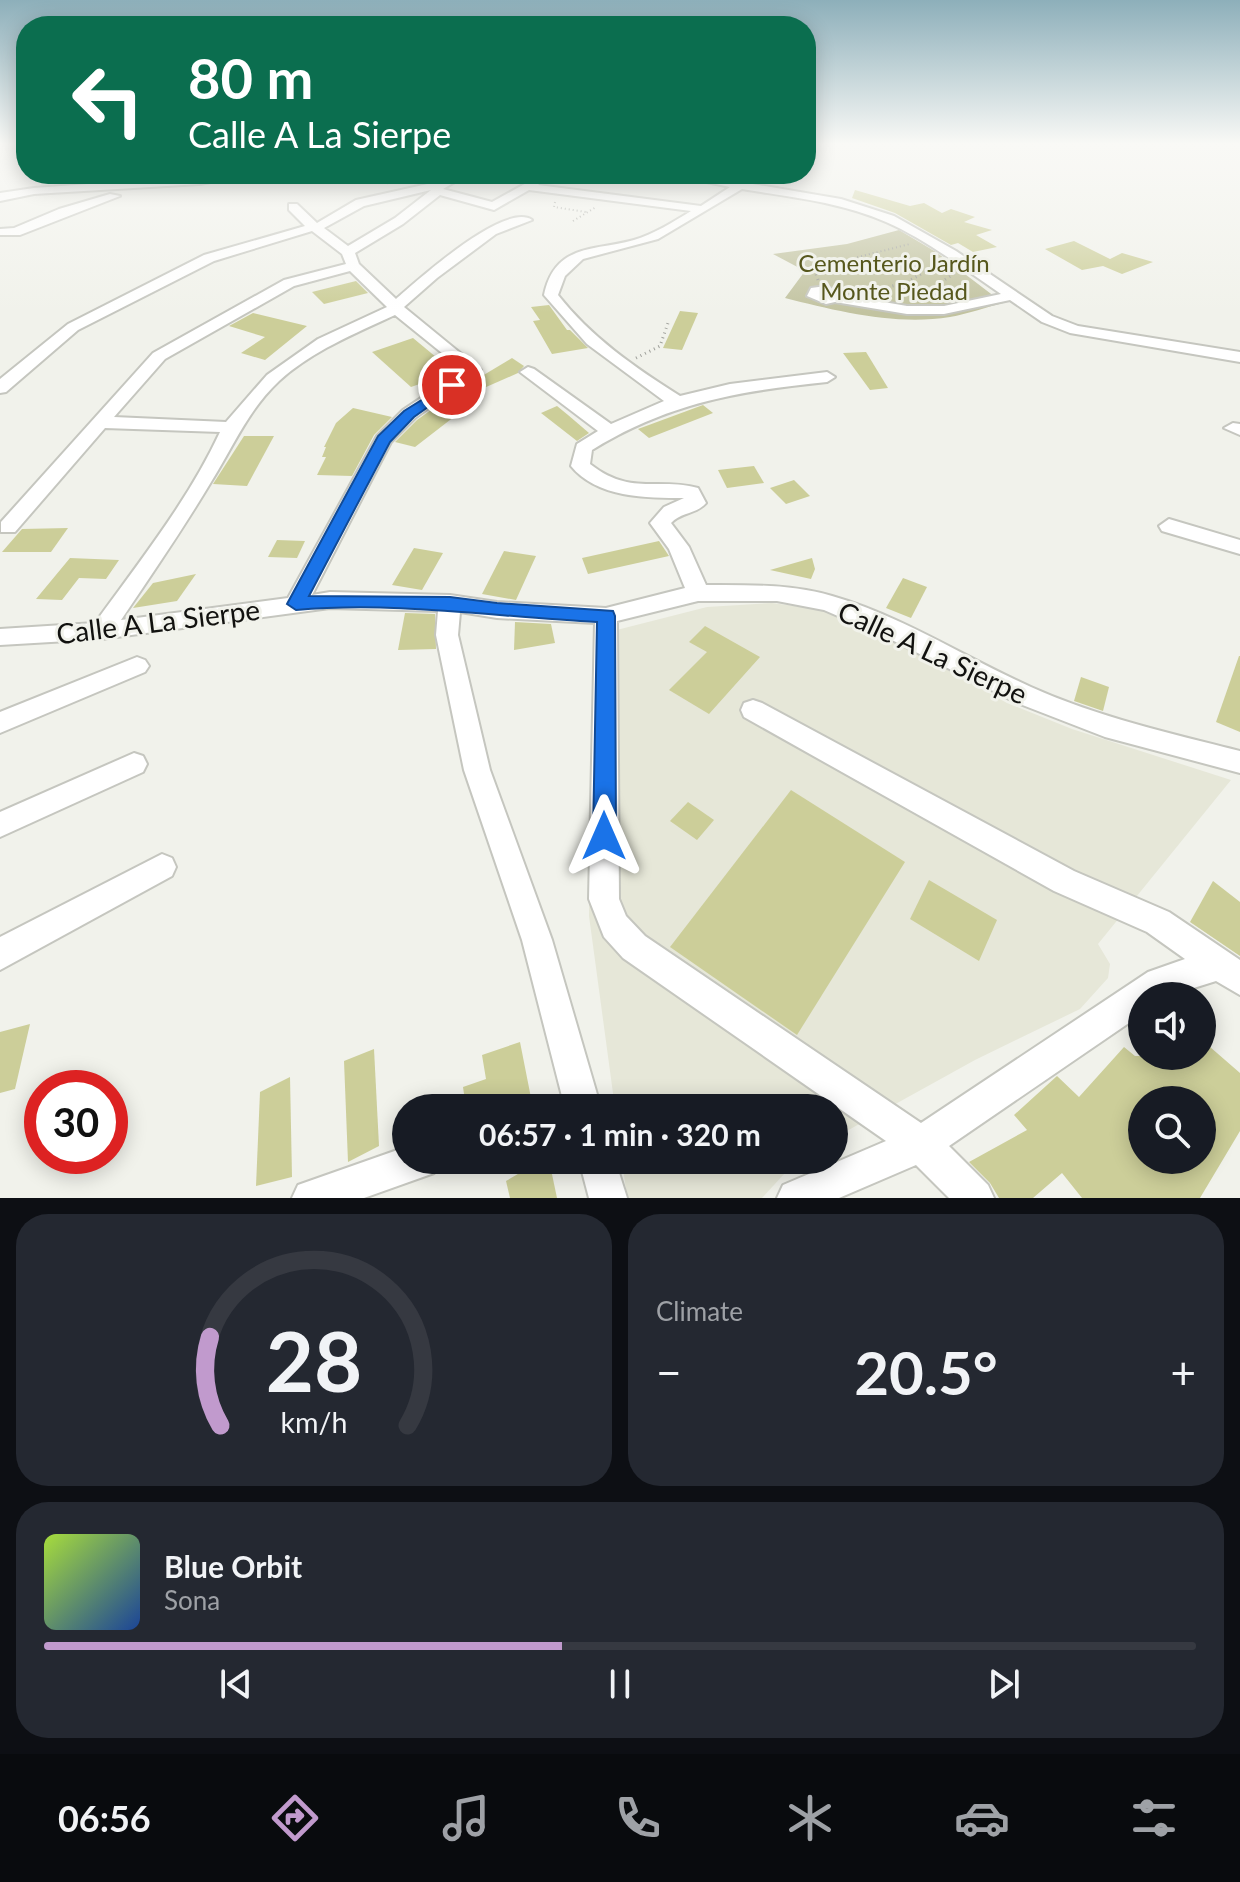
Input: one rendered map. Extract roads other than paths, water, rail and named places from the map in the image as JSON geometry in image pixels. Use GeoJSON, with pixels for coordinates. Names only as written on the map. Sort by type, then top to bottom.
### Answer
{"type":"FeatureCollection","features":[{"type":"Feature","properties":{"kind":"street"},"geometry":{"type":"LineString","coordinates":[[23,201],[37,201]]}},
{"type":"Feature","properties":{"kind":"street"},"geometry":{"type":"LineString","coordinates":[[1,233],[16,232],[96,201]]}},
{"type":"Feature","properties":{"kind":"street"},"geometry":{"type":"LineString","coordinates":[[0,388],[73,327],[197,263],[248,244],[315,228],[345,210],[369,201]]}},
{"type":"Feature","properties":{"kind":"street"},"geometry":{"type":"LineString","coordinates":[[8,527],[159,356],[289,283],[350,259],[422,201]]}},
{"type":"Feature","properties":{"kind":"street"},"geometry":{"type":"LineString","coordinates":[[478,201],[494,206],[504,201]]}},
{"type":"Feature","properties":{"kind":"street"},"geometry":{"type":"LineString","coordinates":[[637,201],[700,209]]}},
{"type":"Feature","properties":{"kind":"street"},"geometry":{"type":"LineString","coordinates":[[677,402],[597,347],[563,313],[551,295],[552,285],[570,263],[586,252],[637,243],[714,201]]}},
{"type":"Feature","properties":{"kind":"street"},"geometry":{"type":"LineString","coordinates":[[830,201],[890,219],[951,254],[1047,319],[1075,330],[1240,357]]}},
{"type":"Feature","properties":{"kind":"street"},"geometry":{"type":"LineString","coordinates":[[1,233],[30,202]]}},
{"type":"Feature","properties":{"kind":"street"},"geometry":{"type":"LineString","coordinates":[[293,207],[397,307],[473,370],[409,414],[383,440],[296,604]]}},
{"type":"Feature","properties":{"kind":"street"},"geometry":{"type":"LineString","coordinates":[[102,631],[172,530],[218,456],[231,427],[273,378],[323,342],[397,307],[432,275],[492,231],[507,223],[526,220]]}},
{"type":"Feature","properties":{"kind":"street"},"geometry":{"type":"LineString","coordinates":[[831,295],[901,309],[944,310],[1011,296]]}},
{"type":"Feature","properties":{"kind":"street"},"geometry":{"type":"LineString","coordinates":[[528,372],[609,431]]}},
{"type":"Feature","properties":{"kind":"street"},"geometry":{"type":"LineString","coordinates":[[698,593],[679,547],[660,523],[671,511],[696,503],[691,492],[650,492],[602,483],[580,466],[583,448],[609,431],[705,392],[827,377]]}},
{"type":"Feature","properties":{"kind":"street"},"geometry":{"type":"LineString","coordinates":[[98,422],[231,427]]}},
{"type":"Feature","properties":{"kind":"street"},"geometry":{"type":"LineString","coordinates":[[1169,526],[1240,547]]}},
{"type":"Feature","properties":{"kind":"street","name":"Calle A La Sierpe"},"geometry":{"type":"LineString","coordinates":[[0,637],[102,631],[330,600],[450,603],[497,610],[606,616],[698,593],[777,593],[829,603],[1049,705],[1114,730],[1240,762]]}},
{"type":"Feature","properties":{"kind":"street"},"geometry":{"type":"LineString","coordinates":[[450,603],[447,635],[477,770],[537,940],[569,1049],[577,1094]]}},
{"type":"Feature","properties":{"kind":"street"},"geometry":{"type":"LineString","coordinates":[[606,616],[604,899],[615,926],[634,947],[921,1144],[975,1198]]}},
{"type":"Feature","properties":{"kind":"street"},"geometry":{"type":"LineString","coordinates":[[0,723],[137,666]]}},
{"type":"Feature","properties":{"kind":"street"},"geometry":{"type":"LineString","coordinates":[[753,710],[1064,881],[1158,922],[1229,972]]}},
{"type":"Feature","properties":{"kind":"street"},"geometry":{"type":"LineString","coordinates":[[0,825],[134,764]]}},
{"type":"Feature","properties":{"kind":"street"},"geometry":{"type":"LineString","coordinates":[[0,954],[162,867]]}},
{"type":"Feature","properties":{"kind":"street"},"geometry":{"type":"LineString","coordinates":[[796,1198],[921,1144],[1159,983],[1229,972]]}},
{"type":"Feature","properties":{"kind":"street"},"geometry":{"type":"LineString","coordinates":[[311,1198],[392,1170]]}},
{"type":"Feature","properties":{"kind":"street"},"geometry":{"type":"LineString","coordinates":[[601,1174],[608,1198]]}},
{"type":"Feature","properties":{"kind":"park label","name":"Cementerio Jardín Monte Piedad"},"geometry":{"type":"Point","coordinates":[894,276]}}]}
